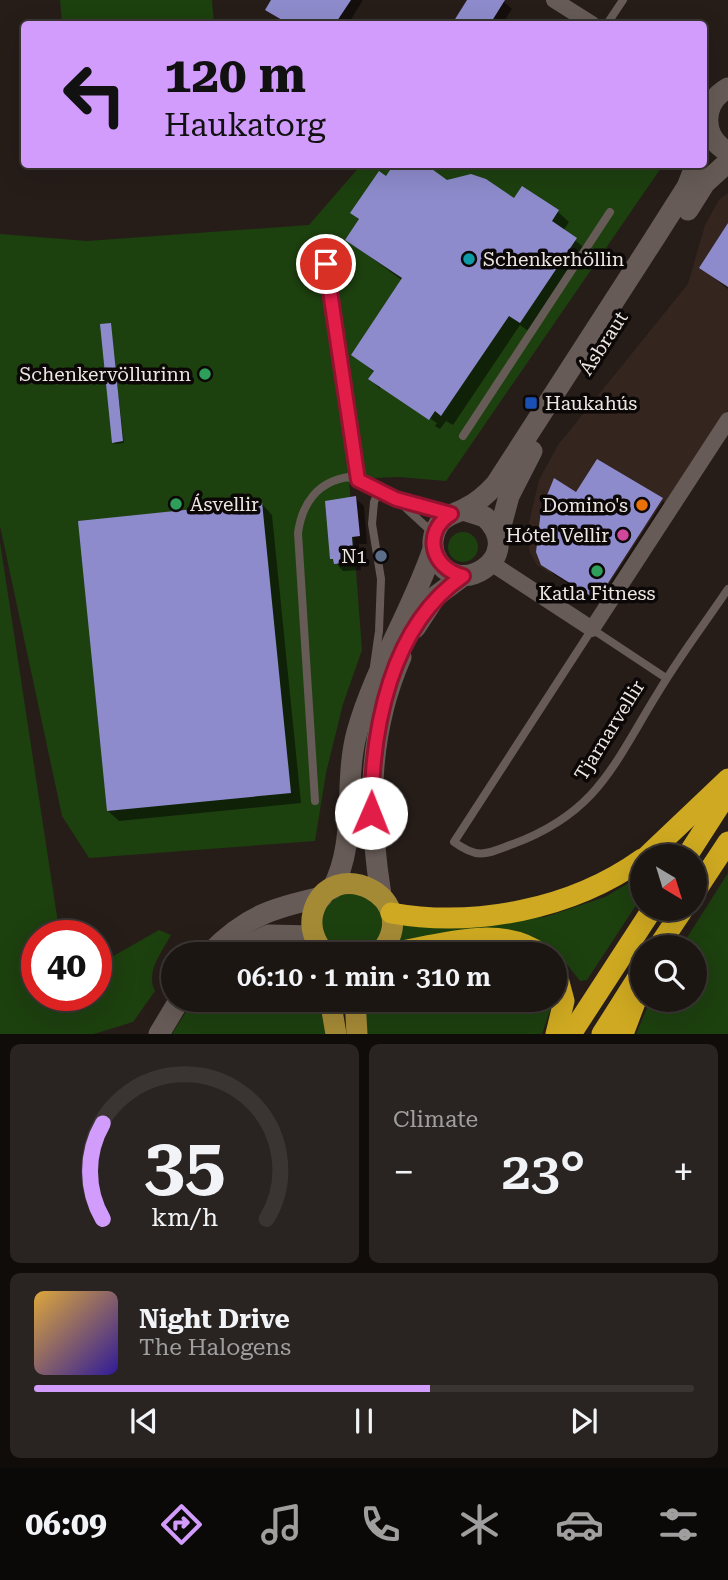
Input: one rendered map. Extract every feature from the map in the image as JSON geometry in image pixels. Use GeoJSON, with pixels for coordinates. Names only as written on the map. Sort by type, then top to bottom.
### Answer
{"type":"FeatureCollection","features":[{"type":"Feature","properties":{"kind":"highway"},"geometry":{"type":"LineString","coordinates":[[660,844],[728,779]]}},
{"type":"Feature","properties":{"kind":"highway"},"geometry":{"type":"LineString","coordinates":[[695,844],[728,792]]}},
{"type":"Feature","properties":{"kind":"highway"},"geometry":{"type":"LineString","coordinates":[[707,874],[728,842]]}},
{"type":"Feature","properties":{"kind":"highway"},"geometry":{"type":"LineString","coordinates":[[386,904],[456,917],[533,907],[588,890],[630,866]]}},
{"type":"Feature","properties":{"kind":"highway"},"geometry":{"type":"LineString","coordinates":[[571,1034],[645,921]]}},
{"type":"Feature","properties":{"kind":"highway"},"geometry":{"type":"LineString","coordinates":[[469,942],[490,939],[514,942]]}},
{"type":"Feature","properties":{"kind":"highway"},"geometry":{"type":"LineString","coordinates":[[602,1034],[630,990]]}},
{"type":"Feature","properties":{"kind":"highway"},"geometry":{"type":"LineString","coordinates":[[556,1034],[561,1012]]}},
{"type":"Feature","properties":{"kind":"highway"},"geometry":{"type":"LineString","coordinates":[[622,1034],[630,1012]]}},
{"type":"Feature","properties":{"kind":"main road"},"geometry":{"type":"LineString","coordinates":[[318,942],[313,915],[327,893],[352,883],[372,889],[386,904],[391,935],[387,942]]}},
{"type":"Feature","properties":{"kind":"main road"},"geometry":{"type":"LineString","coordinates":[[332,1012],[336,1034]]}},
{"type":"Feature","properties":{"kind":"main road"},"geometry":{"type":"LineString","coordinates":[[355,1012],[356,1034]]}},
{"type":"Feature","properties":{"kind":"street"},"geometry":{"type":"LineString","coordinates":[[554,0],[587,21]]}},
{"type":"Feature","properties":{"kind":"street"},"geometry":{"type":"LineString","coordinates":[[707,118],[715,94]]}},
{"type":"Feature","properties":{"kind":"street"},"geometry":{"type":"LineString","coordinates":[[707,137],[728,152]]}},
{"type":"Feature","properties":{"kind":"street","name":"Ásbraut"},"geometry":{"type":"LineString","coordinates":[[498,537],[509,496],[539,440],[705,183],[728,162]]}},
{"type":"Feature","properties":{"kind":"street","name":"Ásbraut"},"geometry":{"type":"LineString","coordinates":[[457,512],[496,484],[667,219],[694,168]]}},
{"type":"Feature","properties":{"kind":"street","name":"Tjarnarvellir"},"geometry":{"type":"LineString","coordinates":[[592,629],[728,420]]}},
{"type":"Feature","properties":{"kind":"street"},"geometry":{"type":"LineString","coordinates":[[222,942],[242,923],[275,909],[327,893],[344,862],[348,784],[357,733],[374,683],[415,599],[440,522],[457,512],[485,517],[498,537],[496,555],[491,563],[475,574],[463,576],[442,590],[426,608],[404,649],[382,710],[373,765],[371,813],[386,904]]}},
{"type":"Feature","properties":{"kind":"street"},"geometry":{"type":"LineString","coordinates":[[434,542],[445,569],[463,576]]}},
{"type":"Feature","properties":{"kind":"street"},"geometry":{"type":"LineString","coordinates":[[491,563],[592,629]]}},
{"type":"Feature","properties":{"kind":"street"},"geometry":{"type":"LineString","coordinates":[[254,942],[268,935],[298,942]]}},
{"type":"Feature","properties":{"kind":"street"},"geometry":{"type":"LineString","coordinates":[[159,1034],[172,1012]]}},
{"type":"Feature","properties":{"kind":"lane"},"geometry":{"type":"LineString","coordinates":[[609,21],[623,0]]}},
{"type":"Feature","properties":{"kind":"lane"},"geometry":{"type":"LineString","coordinates":[[463,436],[610,212]]}},
{"type":"Feature","properties":{"kind":"lane"},"geometry":{"type":"LineString","coordinates":[[326,264],[358,480]]}},
{"type":"Feature","properties":{"kind":"lane"},"geometry":{"type":"LineString","coordinates":[[315,801],[298,533],[303,509],[318,491],[338,479],[358,480],[396,499],[411,510],[434,542]]}},
{"type":"Feature","properties":{"kind":"lane"},"geometry":{"type":"LineString","coordinates":[[374,683],[381,579],[372,524],[374,502],[379,490]]}},
{"type":"Feature","properties":{"kind":"lane"},"geometry":{"type":"LineString","coordinates":[[396,499],[457,512]]}},
{"type":"Feature","properties":{"kind":"lane","name":"Tjarnarvellir"},"geometry":{"type":"LineString","coordinates":[[592,629],[454,842],[467,851],[488,853],[571,816],[612,771],[666,678],[728,589]]}},
{"type":"Feature","properties":{"kind":"lane"},"geometry":{"type":"LineString","coordinates":[[592,629],[666,678]]}},
{"type":"Feature","properties":{"kind":"shaded area"},"geometry":{"type":"Polygon","coordinates":[[[728,193],[728,410],[602,605],[537,565],[530,553],[527,531],[539,480],[558,445],[688,284],[705,225],[719,200],[728,193]]]}},
{"type":"Feature","properties":{"kind":"green space"},"geometry":{"type":"Polygon","coordinates":[[[60,0],[212,0],[214,21],[62,21],[60,0]]]}},
{"type":"Feature","properties":{"kind":"green space","name":"Ásvellir"},"geometry":{"type":"Polygon","coordinates":[[[358,168],[661,168],[446,481],[399,477],[349,479],[362,650],[343,704],[326,773],[315,841],[89,858],[62,816],[0,526],[0,234],[87,241],[309,225],[358,168]]]}},
{"type":"Feature","properties":{"kind":"green space"},"geometry":{"type":"Polygon","coordinates":[[[463,532],[474,536],[478,547],[474,558],[463,562],[452,558],[448,547],[452,536],[463,532]]]}},
{"type":"Feature","properties":{"kind":"green space"},"geometry":{"type":"Polygon","coordinates":[[[0,542],[58,920],[21,920],[21,1011],[112,1011],[112,957],[159,930],[171,935],[167,942],[161,942],[161,952],[153,969],[152,984],[155,991],[133,1022],[94,1034],[0,1034],[0,542]]]}},
{"type":"Feature","properties":{"kind":"green space"},"geometry":{"type":"Polygon","coordinates":[[[728,873],[728,1034],[636,1034],[645,1012],[707,1012],[707,935],[689,935],[698,921],[707,921],[707,906],[728,873]]]}},
{"type":"Feature","properties":{"kind":"green space"},"geometry":{"type":"Polygon","coordinates":[[[630,882],[630,914],[587,980],[580,981],[567,964],[567,942],[397,942],[400,925],[417,927],[545,917],[605,897],[630,882]]]}},
{"type":"Feature","properties":{"kind":"green space"},"geometry":{"type":"Polygon","coordinates":[[[352,893],[374,902],[382,918],[382,930],[377,942],[327,942],[321,924],[330,902],[352,893]]]}},
{"type":"Feature","properties":{"kind":"green space"},"geometry":{"type":"Polygon","coordinates":[[[186,1012],[328,1012],[332,1034],[172,1034],[186,1012]]]}},
{"type":"Feature","properties":{"kind":"green space"},"geometry":{"type":"Polygon","coordinates":[[[364,1012],[550,1012],[542,1034],[364,1034],[364,1012]]]}},
{"type":"Feature","properties":{"kind":"building"},"geometry":{"type":"Polygon","coordinates":[[[271,0],[351,0],[337,21],[284,21],[265,10],[271,0]]]}},
{"type":"Feature","properties":{"kind":"building"},"geometry":{"type":"Polygon","coordinates":[[[467,0],[505,0],[492,21],[454,21],[467,0]]]}},
{"type":"Feature","properties":{"kind":"building","name":"Schenkerhöllin"},"geometry":{"type":"Polygon","coordinates":[[[391,168],[430,168],[447,180],[471,174],[486,179],[514,198],[522,186],[559,210],[552,221],[577,238],[520,323],[509,316],[441,416],[435,411],[429,420],[368,379],[374,371],[351,355],[402,278],[345,240],[359,219],[350,213],[379,171],[386,176],[391,168]]]}},
{"type":"Feature","properties":{"kind":"building"},"geometry":{"type":"Polygon","coordinates":[[[728,223],[728,287],[699,268],[728,223]]]}},
{"type":"Feature","properties":{"kind":"building"},"geometry":{"type":"Polygon","coordinates":[[[111,323],[123,441],[112,443],[100,324],[111,323]]]}},
{"type":"Feature","properties":{"kind":"building"},"geometry":{"type":"Polygon","coordinates":[[[597,459],[663,498],[597,600],[541,565],[536,552],[541,510],[554,478],[576,492],[597,459]]]}},
{"type":"Feature","properties":{"kind":"building"},"geometry":{"type":"Polygon","coordinates":[[[356,496],[360,536],[352,537],[354,562],[334,564],[333,559],[330,559],[325,501],[356,496]]]}},
{"type":"Feature","properties":{"kind":"building"},"geometry":{"type":"Polygon","coordinates":[[[262,502],[291,793],[107,811],[78,521],[262,502]]]}},
{"type":"Feature","properties":{"kind":"place","name":"Schenkerhöllin"},"geometry":{"type":"Point","coordinates":[469,259]}},
{"type":"Feature","properties":{"kind":"place","name":"Schenkervöllurinn"},"geometry":{"type":"Point","coordinates":[205,374]}},
{"type":"Feature","properties":{"kind":"place","name":"Haukahús"},"geometry":{"type":"Point","coordinates":[531,403]}},
{"type":"Feature","properties":{"kind":"place","name":"Ásvellir"},"geometry":{"type":"Point","coordinates":[176,504]}},
{"type":"Feature","properties":{"kind":"place","name":"Domino's"},"geometry":{"type":"Point","coordinates":[642,505]}},
{"type":"Feature","properties":{"kind":"place","name":"Hótel Vellir"},"geometry":{"type":"Point","coordinates":[623,535]}},
{"type":"Feature","properties":{"kind":"place","name":"N1"},"geometry":{"type":"Point","coordinates":[381,556]}},
{"type":"Feature","properties":{"kind":"place","name":"Katla Fitness"},"geometry":{"type":"Point","coordinates":[597,571]}},
{"type":"Feature","properties":{"kind":"route"},"geometry":{"type":"LineString","coordinates":[[326,264],[358,480],[396,499],[451,514],[440,522],[434,535],[433,549],[445,569],[463,576],[442,590],[426,608],[396,668],[379,724],[373,765],[371,813]]}}]}
